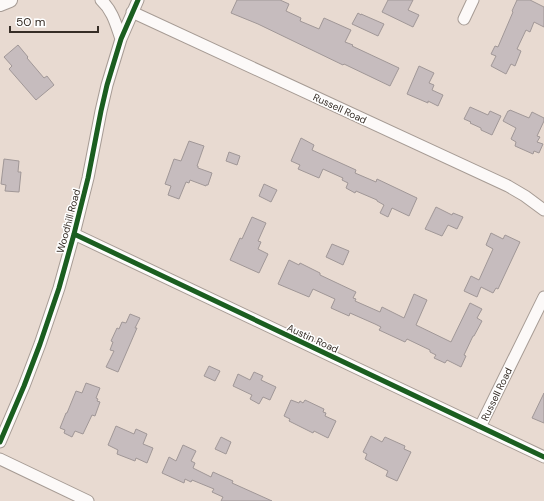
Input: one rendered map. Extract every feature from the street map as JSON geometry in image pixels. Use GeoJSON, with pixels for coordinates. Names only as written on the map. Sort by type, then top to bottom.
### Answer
{"type":"FeatureCollection","features":[{"type":"Feature","properties":{"kind":"street"},"geometry":{"type":"LineString","coordinates":[[0,4],[10,0]]}},
{"type":"Feature","properties":{"kind":"street"},"geometry":{"type":"LineString","coordinates":[[101,0],[112,14],[121,39]]}},
{"type":"Feature","properties":{"kind":"street","name":"Woodhill Road"},"geometry":{"type":"LineString","coordinates":[[0,442],[24,386],[59,288],[88,178],[107,85],[121,39],[138,0]]}},
{"type":"Feature","properties":{"kind":"street"},"geometry":{"type":"LineString","coordinates":[[464,19],[474,0]]}},
{"type":"Feature","properties":{"kind":"street","name":"Russell Road"},"geometry":{"type":"LineString","coordinates":[[132,12],[508,186],[544,210]]}},
{"type":"Feature","properties":{"kind":"street","name":"Austin Road"},"geometry":{"type":"LineString","coordinates":[[74,234],[544,458]]}},
{"type":"Feature","properties":{"kind":"street","name":"Russell Road"},"geometry":{"type":"LineString","coordinates":[[480,427],[544,297]]}},
{"type":"Feature","properties":{"kind":"street"},"geometry":{"type":"LineString","coordinates":[[0,459],[88,501]]}},
{"type":"Feature","properties":{"kind":"building"},"geometry":{"type":"Polygon","coordinates":[[[237,0],[280,0],[289,4],[286,11],[301,18],[300,21],[319,29],[324,18],[351,30],[345,42],[399,68],[390,86],[258,24],[231,13],[237,0]]]}},
{"type":"Feature","properties":{"kind":"building"},"geometry":{"type":"Polygon","coordinates":[[[388,0],[413,0],[408,10],[419,15],[413,27],[382,12],[388,0]]]}},
{"type":"Feature","properties":{"kind":"building"},"geometry":{"type":"Polygon","coordinates":[[[517,0],[530,0],[544,7],[544,27],[534,22],[530,32],[526,30],[517,49],[521,51],[515,66],[511,64],[506,74],[491,66],[496,56],[491,54],[495,46],[498,47],[517,0]]]}},
{"type":"Feature","properties":{"kind":"building"},"geometry":{"type":"Polygon","coordinates":[[[358,13],[384,24],[378,36],[352,24],[358,13]]]}},
{"type":"Feature","properties":{"kind":"building"},"geometry":{"type":"Polygon","coordinates":[[[18,45],[44,78],[47,76],[54,85],[36,100],[9,69],[12,66],[4,57],[18,45]]]}},
{"type":"Feature","properties":{"kind":"building"},"geometry":{"type":"Polygon","coordinates":[[[419,66],[434,73],[429,83],[434,85],[432,90],[443,95],[438,106],[407,94],[419,66]]]}},
{"type":"Feature","properties":{"kind":"building"},"geometry":{"type":"Polygon","coordinates":[[[470,107],[488,115],[490,111],[501,116],[492,135],[464,119],[470,107]]]}},
{"type":"Feature","properties":{"kind":"building"},"geometry":{"type":"Polygon","coordinates":[[[510,110],[529,118],[532,112],[544,118],[537,136],[540,137],[537,142],[543,144],[539,153],[534,151],[533,154],[515,146],[516,142],[511,139],[516,128],[503,121],[510,110]]]}},
{"type":"Feature","properties":{"kind":"building"},"geometry":{"type":"Polygon","coordinates":[[[301,138],[314,145],[312,150],[356,170],[355,173],[376,182],[377,179],[417,198],[409,216],[392,208],[388,217],[380,213],[384,205],[377,200],[356,191],[355,193],[346,188],[348,183],[342,180],[343,178],[323,169],[319,178],[298,169],[300,165],[291,161],[301,138]]]}},
{"type":"Feature","properties":{"kind":"building"},"geometry":{"type":"Polygon","coordinates":[[[189,141],[204,146],[197,166],[198,168],[212,173],[208,185],[206,186],[190,180],[189,183],[186,182],[179,199],[168,195],[171,186],[165,184],[174,159],[181,161],[189,141]]]}},
{"type":"Feature","properties":{"kind":"building"},"geometry":{"type":"Polygon","coordinates":[[[229,152],[240,156],[237,165],[226,161],[229,152]]]}},
{"type":"Feature","properties":{"kind":"building"},"geometry":{"type":"Polygon","coordinates":[[[4,159],[19,161],[18,172],[21,172],[19,192],[5,191],[6,185],[1,184],[4,159]]]}},
{"type":"Feature","properties":{"kind":"building"},"geometry":{"type":"Polygon","coordinates":[[[264,184],[277,190],[271,202],[259,196],[264,184]]]}},
{"type":"Feature","properties":{"kind":"building"},"geometry":{"type":"Polygon","coordinates":[[[436,207],[452,215],[453,213],[463,217],[457,229],[448,225],[442,236],[425,229],[436,207]]]}},
{"type":"Feature","properties":{"kind":"building"},"geometry":{"type":"Polygon","coordinates":[[[252,217],[266,223],[258,241],[261,242],[258,249],[268,254],[259,273],[230,260],[252,217]]]}},
{"type":"Feature","properties":{"kind":"building"},"geometry":{"type":"Polygon","coordinates":[[[491,233],[503,239],[505,235],[520,242],[498,289],[496,288],[493,293],[481,287],[477,297],[464,291],[471,276],[479,280],[493,249],[486,245],[491,233]]]}},
{"type":"Feature","properties":{"kind":"building"},"geometry":{"type":"Polygon","coordinates":[[[332,244],[349,251],[343,265],[326,257],[332,244]]]}},
{"type":"Feature","properties":{"kind":"building"},"geometry":{"type":"Polygon","coordinates":[[[289,260],[299,265],[300,263],[320,273],[320,275],[356,292],[353,298],[356,299],[355,301],[380,312],[382,307],[404,318],[414,294],[427,300],[416,325],[451,342],[470,303],[482,309],[477,318],[482,321],[464,355],[466,356],[461,367],[447,360],[445,363],[434,358],[436,355],[430,352],[430,350],[407,339],[405,342],[379,330],[381,327],[375,324],[350,313],[349,316],[331,308],[335,299],[313,289],[309,297],[278,284],[289,260]]]}},
{"type":"Feature","properties":{"kind":"building"},"geometry":{"type":"Polygon","coordinates":[[[130,314],[140,318],[118,372],[106,367],[114,351],[110,350],[113,342],[111,341],[117,328],[119,329],[122,322],[126,323],[130,314]]]}},
{"type":"Feature","properties":{"kind":"building"},"geometry":{"type":"Polygon","coordinates":[[[209,366],[220,371],[215,381],[204,376],[209,366]]]}},
{"type":"Feature","properties":{"kind":"building"},"geometry":{"type":"Polygon","coordinates":[[[254,372],[263,376],[261,380],[276,387],[270,400],[263,397],[259,404],[250,399],[252,395],[233,386],[238,374],[250,380],[254,372]]]}},
{"type":"Feature","properties":{"kind":"building"},"geometry":{"type":"Polygon","coordinates":[[[86,383],[100,388],[96,398],[98,399],[97,401],[100,402],[95,416],[92,415],[83,434],[75,431],[72,437],[64,433],[65,430],[60,428],[76,391],[82,393],[86,383]]]}},
{"type":"Feature","properties":{"kind":"building"},"geometry":{"type":"Polygon","coordinates":[[[544,393],[544,423],[532,418],[544,393]]]}},
{"type":"Feature","properties":{"kind":"building"},"geometry":{"type":"Polygon","coordinates":[[[291,400],[299,403],[300,401],[303,403],[305,400],[324,409],[323,412],[326,413],[325,416],[336,421],[328,438],[314,431],[313,433],[289,421],[290,419],[284,416],[291,400]]]}},
{"type":"Feature","properties":{"kind":"building"},"geometry":{"type":"Polygon","coordinates":[[[116,426],[134,434],[136,429],[147,434],[143,444],[153,448],[147,463],[136,458],[135,461],[117,454],[118,450],[108,445],[116,426]]]}},
{"type":"Feature","properties":{"kind":"building"},"geometry":{"type":"Polygon","coordinates":[[[371,436],[382,442],[385,437],[405,446],[404,449],[411,452],[397,481],[386,476],[388,471],[365,459],[367,454],[363,452],[371,436]]]}},
{"type":"Feature","properties":{"kind":"building"},"geometry":{"type":"Polygon","coordinates":[[[221,437],[231,442],[226,454],[215,449],[221,437]]]}},
{"type":"Feature","properties":{"kind":"building"},"geometry":{"type":"Polygon","coordinates":[[[183,445],[196,451],[191,461],[195,463],[193,468],[211,477],[213,472],[233,481],[232,483],[272,501],[221,501],[223,497],[212,492],[214,489],[192,480],[191,482],[185,479],[184,483],[162,473],[169,457],[176,461],[183,445]]]}},
{"type":"Feature","properties":{"kind":"cycle path"},"geometry":{"type":"LineString","coordinates":[[0,442],[24,386],[59,288],[88,178],[107,85],[121,39],[138,0]]}},
{"type":"Feature","properties":{"kind":"cycle path"},"geometry":{"type":"LineString","coordinates":[[74,234],[544,457]]}}]}
